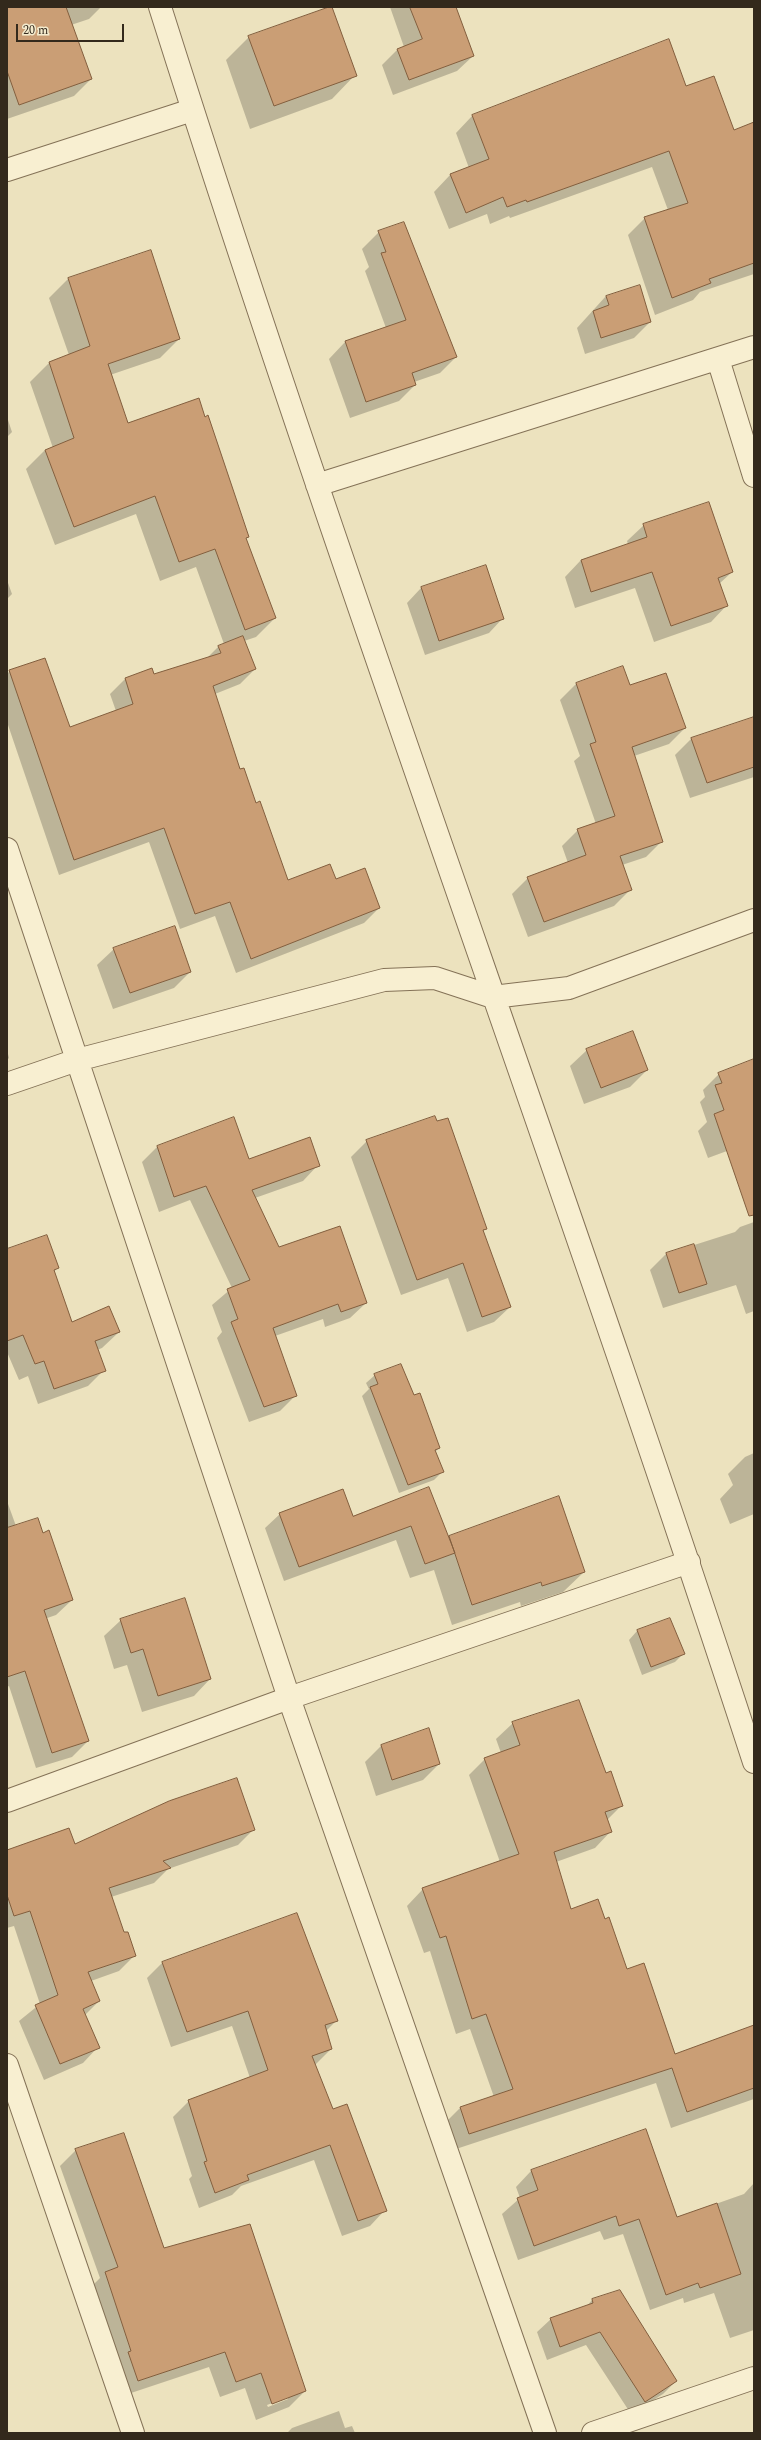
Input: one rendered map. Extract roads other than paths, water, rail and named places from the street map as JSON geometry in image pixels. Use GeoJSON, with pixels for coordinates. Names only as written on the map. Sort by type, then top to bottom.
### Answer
{"type":"FeatureCollection","features":[{"type":"Feature","properties":{"kind":"street"},"geometry":{"type":"LineString","coordinates":[[160,7],[192,110],[317,485],[689,1562],[754,1762]]}},
{"type":"Feature","properties":{"kind":"street"},"geometry":{"type":"LineString","coordinates":[[7,170],[192,110]]}},
{"type":"Feature","properties":{"kind":"street"},"geometry":{"type":"LineString","coordinates":[[317,485],[754,347]]}},
{"type":"Feature","properties":{"kind":"street"},"geometry":{"type":"LineString","coordinates":[[718,359],[754,476]]}},
{"type":"Feature","properties":{"kind":"street"},"geometry":{"type":"LineString","coordinates":[[7,849],[289,1698],[545,2433]]}},
{"type":"Feature","properties":{"kind":"street"},"geometry":{"type":"LineString","coordinates":[[7,1084],[77,1060],[384,980],[435,978],[494,997],[569,988],[754,920]]}},
{"type":"Feature","properties":{"kind":"street"},"geometry":{"type":"LineString","coordinates":[[7,1801],[289,1698],[689,1562]]}},
{"type":"Feature","properties":{"kind":"street"},"geometry":{"type":"LineString","coordinates":[[7,2065],[133,2433]]}},
{"type":"Feature","properties":{"kind":"street"},"geometry":{"type":"LineString","coordinates":[[593,2433],[754,2378]]}}]}
